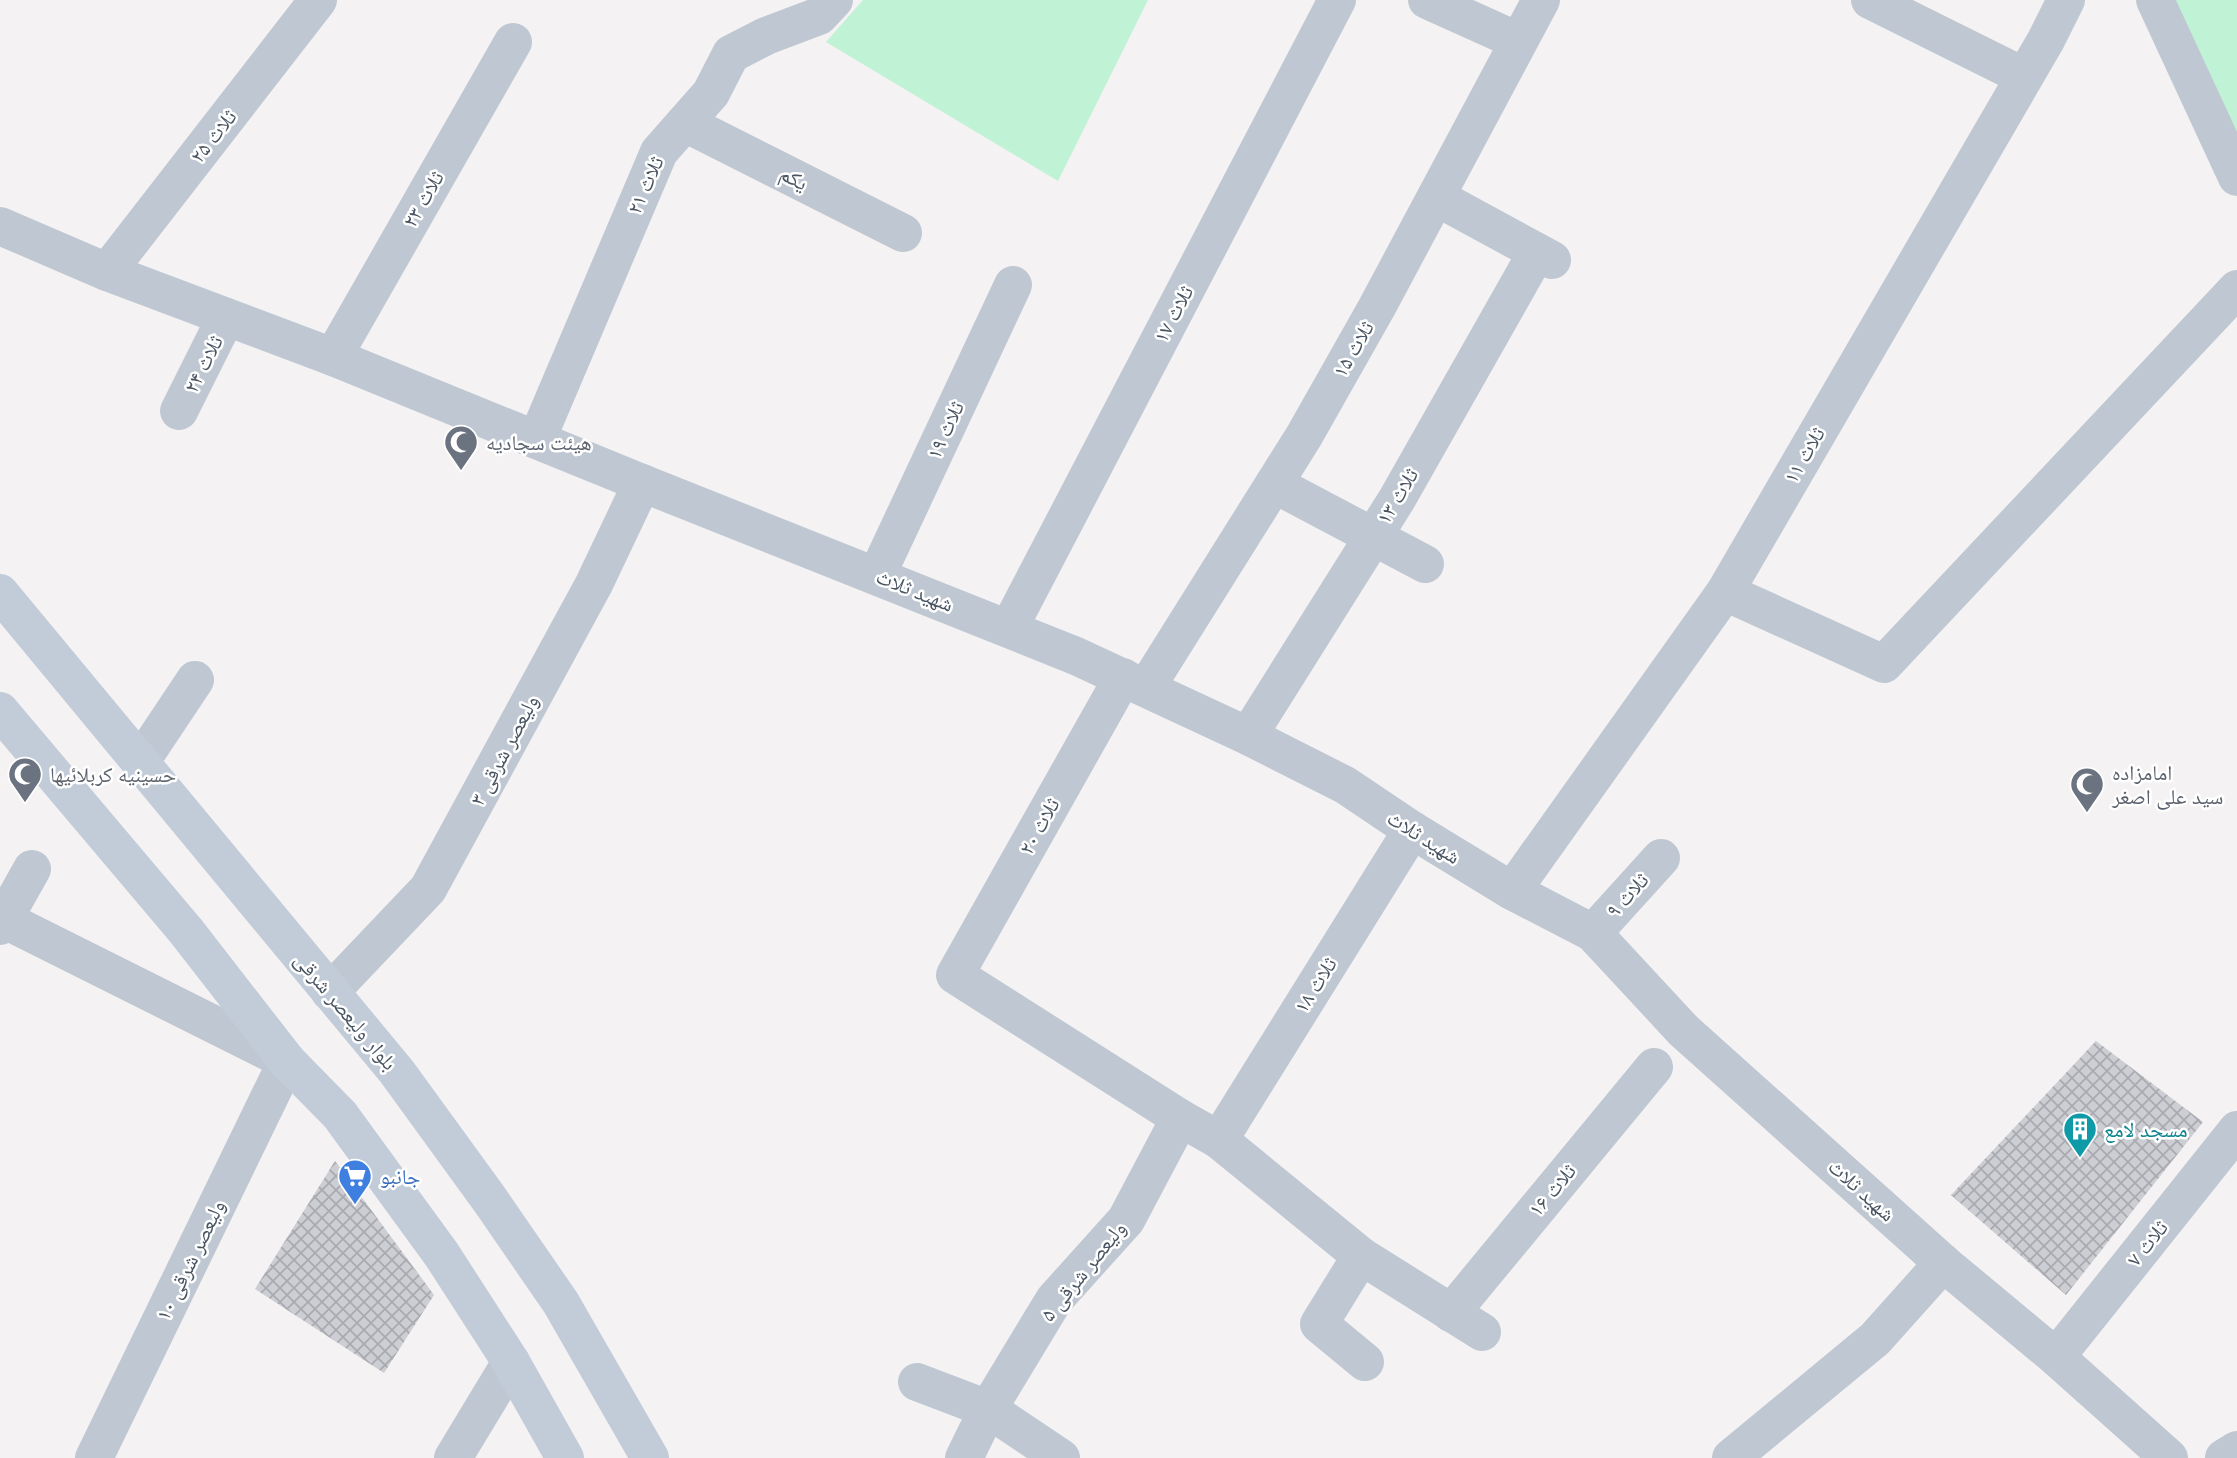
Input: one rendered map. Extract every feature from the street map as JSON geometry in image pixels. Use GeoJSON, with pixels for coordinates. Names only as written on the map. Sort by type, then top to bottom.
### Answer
{"type":"FeatureCollection","features":[{"type":"Feature","properties":{"kind":"street","name":"ثلاث ۲۵"},"geometry":{"type":"LineString","coordinates":[[107,272],[318,0]]}},
{"type":"Feature","properties":{"kind":"street","name":"ثلاث ۲۱"},"geometry":{"type":"LineString","coordinates":[[537,439],[659,152],[711,93],[731,54],[765,36],[819,16],[834,0]]}},
{"type":"Feature","properties":{"kind":"street","name":"ثلاث ۱۷"},"geometry":{"type":"LineString","coordinates":[[1009,628],[1337,0]]}},
{"type":"Feature","properties":{"kind":"street"},"geometry":{"type":"LineString","coordinates":[[1427,0],[1518,41]]}},
{"type":"Feature","properties":{"kind":"street","name":"ثلاث ۱۵"},"geometry":{"type":"LineString","coordinates":[[1135,682],[1274,484],[1377,307],[1541,0]]}},
{"type":"Feature","properties":{"kind":"street"},"geometry":{"type":"LineString","coordinates":[[1870,0],[2023,76]]}},
{"type":"Feature","properties":{"kind":"street","name":"ثلاث ۱۱"},"geometry":{"type":"LineString","coordinates":[[1512,891],[1725,592],[2046,40],[2066,0]]}},
{"type":"Feature","properties":{"kind":"street"},"geometry":{"type":"LineString","coordinates":[[2155,0],[2237,177]]}},
{"type":"Feature","properties":{"kind":"street","name":"ثلاث ۲۳"},"geometry":{"type":"LineString","coordinates":[[333,357],[513,42]]}},
{"type":"Feature","properties":{"kind":"street","name":"یکم"},"geometry":{"type":"LineString","coordinates":[[685,123],[903,233]]}},
{"type":"Feature","properties":{"kind":"street","name":"ثلاث ۱۳"},"geometry":{"type":"LineString","coordinates":[[1248,736],[1545,256],[1436,197]]}},
{"type":"Feature","properties":{"kind":"street","name":"شهید ثلاث"},"geometry":{"type":"LineString","coordinates":[[0,226],[107,272],[333,357],[1009,628],[1135,682],[1345,785],[1512,891],[1593,933],[1683,1030],[1942,1263],[2056,1357],[2169,1458]]}},
{"type":"Feature","properties":{"kind":"street","name":"ثلاث ۱۹"},"geometry":{"type":"LineString","coordinates":[[877,575],[1013,285]]}},
{"type":"Feature","properties":{"kind":"street"},"geometry":{"type":"LineString","coordinates":[[1725,592],[1884,664],[2237,289]]}},
{"type":"Feature","properties":{"kind":"street","name":"ثلاث ۲۴"},"geometry":{"type":"LineString","coordinates":[[179,411],[226,317]]}},
{"type":"Feature","properties":{"kind":"street","name":"ولیعصر شرقی ۳"},"geometry":{"type":"LineString","coordinates":[[330,992],[428,890],[594,584],[642,483]]}},
{"type":"Feature","properties":{"kind":"street"},"geometry":{"type":"LineString","coordinates":[[1274,484],[1426,564]]}},
{"type":"Feature","properties":{"kind":"street","name":"بلوار ولیعصر شرقی"},"geometry":{"type":"LineString","coordinates":[[0,593],[397,1072],[561,1303],[649,1458]]}},
{"type":"Feature","properties":{"kind":"street"},"geometry":{"type":"LineString","coordinates":[[141,761],[195,680]]}},
{"type":"Feature","properties":{"kind":"street","name":"ثلاث ۲۰"},"geometry":{"type":"LineString","coordinates":[[1135,682],[955,975],[1180,1118]]}},
{"type":"Feature","properties":{"kind":"street"},"geometry":{"type":"LineString","coordinates":[[0,710],[186,930],[287,1061],[341,1115],[442,1255],[511,1362],[565,1458]]}},
{"type":"Feature","properties":{"kind":"street","name":"ثلاث ۱۸"},"geometry":{"type":"LineString","coordinates":[[1219,1140],[1412,830]]}},
{"type":"Feature","properties":{"kind":"street","name":"ثلاث ۹"},"geometry":{"type":"LineString","coordinates":[[1593,933],[1661,858]]}},
{"type":"Feature","properties":{"kind":"street"},"geometry":{"type":"LineString","coordinates":[[32,869],[2,922],[287,1061]]}},
{"type":"Feature","properties":{"kind":"street","name":"ولیعصر شرقی ۱۰"},"geometry":{"type":"LineString","coordinates":[[94,1458],[287,1061]]}},
{"type":"Feature","properties":{"kind":"street","name":"ثلاث ۱۶"},"geometry":{"type":"LineString","coordinates":[[1361,1256],[1466,1322],[1654,1067]]}},
{"type":"Feature","properties":{"kind":"street"},"geometry":{"type":"LineString","coordinates":[[1180,1118],[1219,1140],[1361,1256],[1319,1324],[1365,1362]]}},
{"type":"Feature","properties":{"kind":"street","name":"ولیعصر شرقی ۵"},"geometry":{"type":"LineString","coordinates":[[964,1458],[988,1409],[1054,1300],[1126,1220],[1180,1118]]}},
{"type":"Feature","properties":{"kind":"street","name":"ثلاث ۷"},"geometry":{"type":"LineString","coordinates":[[2056,1357],[2237,1130]]}},
{"type":"Feature","properties":{"kind":"street"},"geometry":{"type":"LineString","coordinates":[[1731,1458],[1875,1339],[1942,1263]]}},
{"type":"Feature","properties":{"kind":"street"},"geometry":{"type":"LineString","coordinates":[[453,1458],[511,1362]]}},
{"type":"Feature","properties":{"kind":"street"},"geometry":{"type":"LineString","coordinates":[[918,1382],[988,1409],[1061,1458]]}},
{"type":"Feature","properties":{"kind":"street"},"geometry":{"type":"LineString","coordinates":[[2224,1458],[2237,1450]]}},
{"type":"Feature","properties":{"kind":"green space"},"geometry":{"type":"Polygon","coordinates":[[[863,0],[1148,0],[1058,181],[826,42],[863,0]]]}},
{"type":"Feature","properties":{"kind":"green space"},"geometry":{"type":"Polygon","coordinates":[[[2155,0],[2237,0],[2237,172],[2155,0]]]}},
{"type":"Feature","properties":{"kind":"building","name":"مسجد لامع"},"geometry":{"type":"Polygon","coordinates":[[[2096,1041],[2203,1122],[2066,1295],[1951,1195],[2096,1041]]]}},
{"type":"Feature","properties":{"kind":"building"},"geometry":{"type":"Polygon","coordinates":[[[335,1161],[434,1295],[384,1373],[255,1289],[335,1161]]]}},
{"type":"Feature","properties":{"kind":"place","name":"هیئت سجادیه"},"geometry":{"type":"Point","coordinates":[461,472]}},
{"type":"Feature","properties":{"kind":"place","name":"حسینیه کربلائیها"},"geometry":{"type":"Point","coordinates":[25,804]}},
{"type":"Feature","properties":{"kind":"place","name":"امامزاده سید علی اصغر"},"geometry":{"type":"Point","coordinates":[2087,814]}},
{"type":"Feature","properties":{"kind":"place","name":"مسجد لامع"},"geometry":{"type":"Point","coordinates":[2080,1159]}},
{"type":"Feature","properties":{"kind":"place","name":"جانبو"},"geometry":{"type":"Point","coordinates":[355,1206]}}]}
